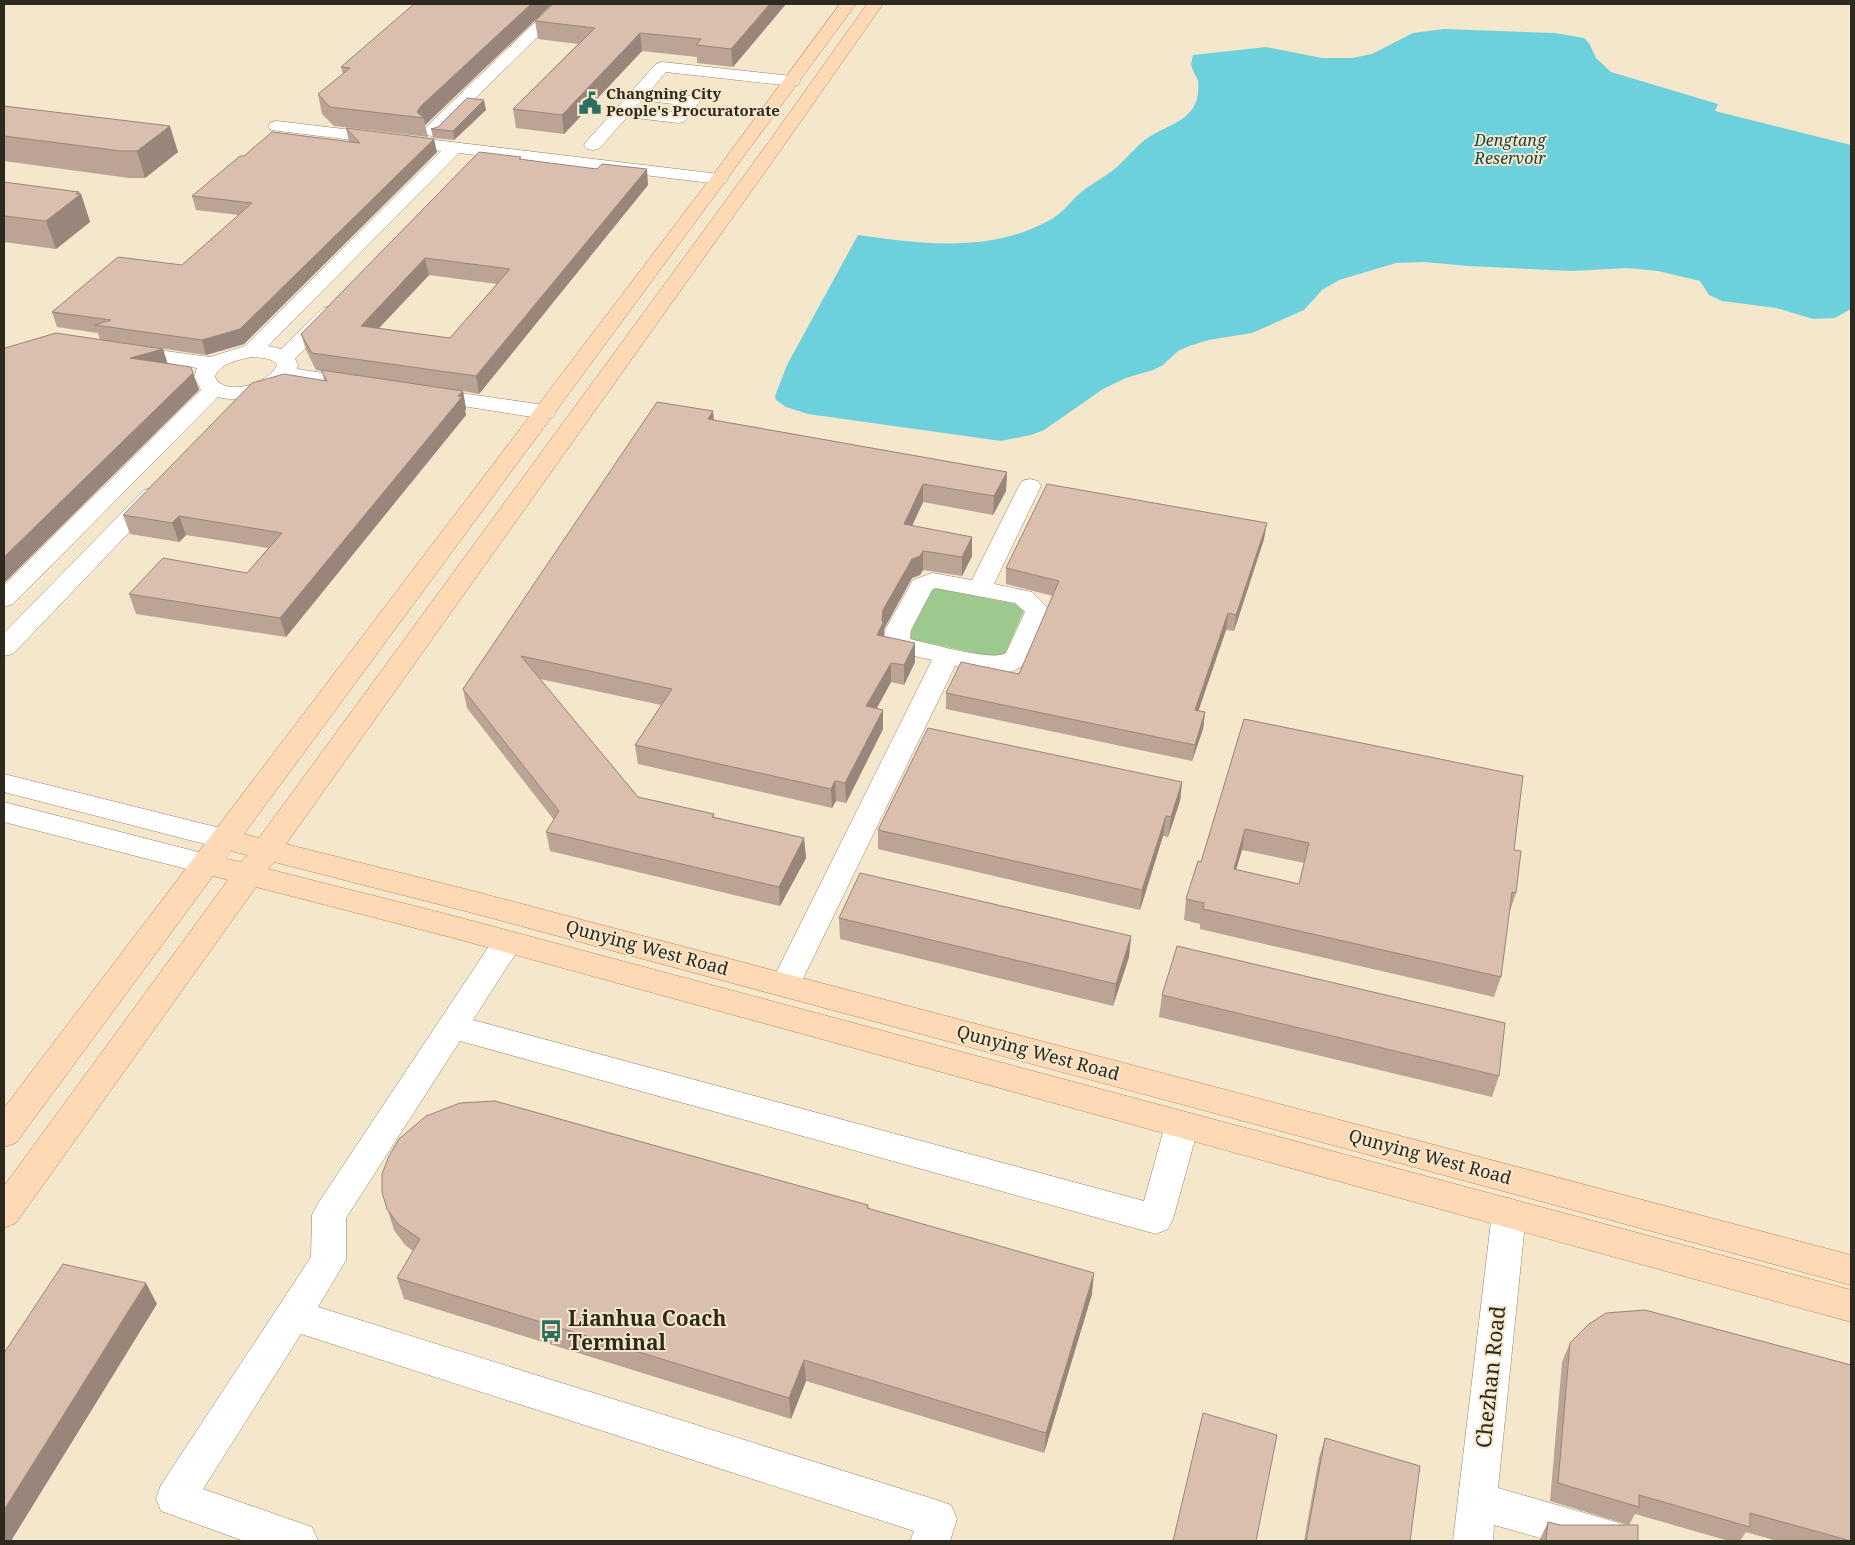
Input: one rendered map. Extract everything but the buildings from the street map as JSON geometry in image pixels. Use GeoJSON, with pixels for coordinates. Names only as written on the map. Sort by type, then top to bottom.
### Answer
{"type":"FeatureCollection","features":[{"type":"Feature","properties":{"kind":"main road"},"geometry":{"type":"LineString","coordinates":[[4,1133],[545,412],[848,4]]}},
{"type":"Feature","properties":{"kind":"main road"},"geometry":{"type":"LineString","coordinates":[[4,1213],[769,155],[875,4]]}},
{"type":"Feature","properties":{"kind":"main road","name":"Qunying West Road"},"geometry":{"type":"LineString","coordinates":[[224,839],[258,862],[508,942],[1851,1306]]}},
{"type":"Feature","properties":{"kind":"main road"},"geometry":{"type":"LineString","coordinates":[[206,864],[258,862]]}},
{"type":"Feature","properties":{"kind":"main road","name":"Qunying West Road"},"geometry":{"type":"LineString","coordinates":[[258,862],[478,903],[1851,1270]]}},
{"type":"Feature","properties":{"kind":"street"},"geometry":{"type":"LineString","coordinates":[[432,131],[563,4]]}},
{"type":"Feature","properties":{"kind":"street"},"geometry":{"type":"LineString","coordinates":[[593,145],[662,67],[792,81]]}},
{"type":"Feature","properties":{"kind":"street"},"geometry":{"type":"LineString","coordinates":[[623,111],[678,118],[692,101],[638,94]]}},
{"type":"Feature","properties":{"kind":"street"},"geometry":{"type":"LineString","coordinates":[[277,126],[719,179]]}},
{"type":"Feature","properties":{"kind":"street"},"geometry":{"type":"LineString","coordinates":[[252,351],[455,147]]}},
{"type":"Feature","properties":{"kind":"street"},"geometry":{"type":"LineString","coordinates":[[472,165],[486,151]]}},
{"type":"Feature","properties":{"kind":"street"},"geometry":{"type":"LineString","coordinates":[[340,301],[285,366],[273,385],[252,392],[238,393],[214,389],[205,380],[205,375],[214,364],[231,355],[252,351],[271,352],[285,366],[382,388]]}},
{"type":"Feature","properties":{"kind":"street"},"geometry":{"type":"LineString","coordinates":[[106,348],[214,364]]}},
{"type":"Feature","properties":{"kind":"street"},"geometry":{"type":"LineString","coordinates":[[4,599],[214,389]]}},
{"type":"Feature","properties":{"kind":"street"},"geometry":{"type":"LineString","coordinates":[[231,413],[252,392]]}},
{"type":"Feature","properties":{"kind":"street"},"geometry":{"type":"LineString","coordinates":[[411,392],[545,412]]}},
{"type":"Feature","properties":{"kind":"street"},"geometry":{"type":"LineString","coordinates":[[4,648],[169,477]]}},
{"type":"Feature","properties":{"kind":"street"},"geometry":{"type":"LineString","coordinates":[[980,588],[1030,486]]}},
{"type":"Feature","properties":{"kind":"street"},"geometry":{"type":"LineString","coordinates":[[932,580],[980,588],[1023,597],[1038,610],[1017,658],[1008,664],[997,666],[947,656],[901,645],[897,639],[898,630],[922,584],[932,580]]}},
{"type":"Feature","properties":{"kind":"street"},"geometry":{"type":"LineString","coordinates":[[784,985],[947,656]]}},
{"type":"Feature","properties":{"kind":"street"},"geometry":{"type":"LineString","coordinates":[[4,783],[224,839]]}},
{"type":"Feature","properties":{"kind":"street"},"geometry":{"type":"LineString","coordinates":[[4,812],[206,864]]}},
{"type":"Feature","properties":{"kind":"street"},"geometry":{"type":"LineString","coordinates":[[298,1541],[175,1498],[328,1260],[329,1215],[508,942]]}},
{"type":"Feature","properties":{"kind":"street"},"geometry":{"type":"LineString","coordinates":[[452,1027],[1156,1219],[1182,1125]]}},
{"type":"Feature","properties":{"kind":"street","name":"Chezhan Road"},"geometry":{"type":"LineString","coordinates":[[1473,1541],[1509,1213]]}},
{"type":"Feature","properties":{"kind":"street"},"geometry":{"type":"LineString","coordinates":[[293,1315],[937,1519],[930,1541]]}},
{"type":"Feature","properties":{"kind":"street"},"geometry":{"type":"LineString","coordinates":[[1478,1501],[1616,1541]]}},
{"type":"Feature","properties":{"kind":"green space"},"geometry":{"type":"Polygon","coordinates":[[[935,588],[1016,604],[1024,611],[1005,654],[1002,656],[987,656],[911,639],[911,631],[932,589],[935,588]]]}},
{"type":"Feature","properties":{"kind":"water","name":"Dengtang Reservoir"},"geometry":{"type":"Polygon","coordinates":[[[1444,29],[1555,33],[1584,38],[1589,43],[1596,58],[1611,72],[1718,104],[1715,111],[1851,145],[1851,309],[1835,318],[1813,319],[1776,308],[1722,301],[1709,295],[1700,281],[1658,271],[1628,268],[1571,271],[1424,262],[1396,263],[1339,280],[1322,290],[1304,310],[1252,333],[1209,340],[1178,351],[1163,365],[1126,378],[1103,389],[1044,430],[1031,435],[1001,441],[808,414],[786,407],[776,400],[775,396],[787,365],[858,235],[930,243],[979,242],[1003,238],[1026,231],[1048,221],[1061,212],[1082,191],[1112,171],[1141,143],[1188,114],[1194,106],[1198,95],[1198,81],[1191,64],[1193,55],[1266,47],[1322,58],[1352,58],[1372,54],[1413,33],[1444,29]]]}},
{"type":"Feature","properties":{"kind":"place","name":"Changning City People's Procuratorate"},"geometry":{"type":"Point","coordinates":[590,103]}},
{"type":"Feature","properties":{"kind":"place","name":"Lianhua Coach Terminal"},"geometry":{"type":"Point","coordinates":[551,1331]}}]}
